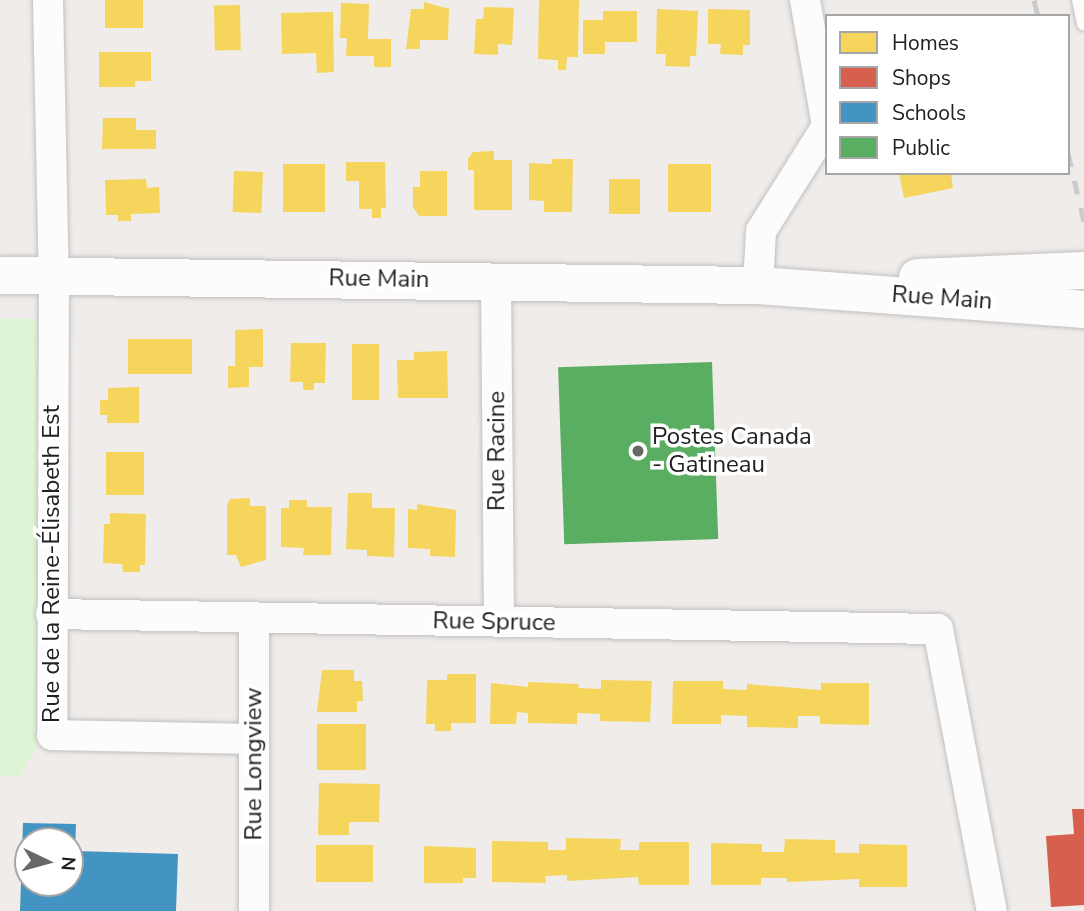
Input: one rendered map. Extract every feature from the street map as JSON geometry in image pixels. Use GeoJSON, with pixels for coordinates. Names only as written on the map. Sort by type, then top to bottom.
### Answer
{"type":"FeatureCollection","features":[{"type":"Feature","properties":{"kind":"street","name":"Rue de la Reine-Élisabeth Est"},"geometry":{"type":"LineString","coordinates":[[48,0],[54,275],[52,735],[253,739]]}},
{"type":"Feature","properties":{"kind":"street"},"geometry":{"type":"LineString","coordinates":[[805,0],[825,115]]}},
{"type":"Feature","properties":{"kind":"street"},"geometry":{"type":"LineString","coordinates":[[758,285],[761,231],[825,129]]}},
{"type":"Feature","properties":{"kind":"street","name":"Rue Main"},"geometry":{"type":"LineString","coordinates":[[758,285],[1084,270]]}},
{"type":"Feature","properties":{"kind":"street","name":"Rue Main"},"geometry":{"type":"LineString","coordinates":[[0,275],[758,285],[1084,309]]}},
{"type":"Feature","properties":{"kind":"street","name":"Rue Racine"},"geometry":{"type":"LineString","coordinates":[[496,280],[499,622]]}},
{"type":"Feature","properties":{"kind":"street","name":"Rue Spruce"},"geometry":{"type":"LineString","coordinates":[[51,614],[938,629],[992,911]]}},
{"type":"Feature","properties":{"kind":"street","name":"Rue Longview"},"geometry":{"type":"LineString","coordinates":[[254,617],[254,911]]}},
{"type":"Feature","properties":{"kind":"lane"},"geometry":{"type":"LineString","coordinates":[[1079,0],[1084,23]]}},
{"type":"Feature","properties":{"kind":"green space"},"geometry":{"type":"Polygon","coordinates":[[[0,319],[46,319],[39,741],[19,777],[0,776],[0,319]]]}},
{"type":"Feature","properties":{"kind":"building: Homes"},"geometry":{"type":"Polygon","coordinates":[[[105,0],[143,0],[143,28],[105,28],[105,0]]]}},
{"type":"Feature","properties":{"kind":"building: Homes"},"geometry":{"type":"Polygon","coordinates":[[[539,0],[579,0],[578,57],[567,57],[566,70],[558,70],[558,60],[538,59],[539,0]]]}},
{"type":"Feature","properties":{"kind":"building: Homes"},"geometry":{"type":"Polygon","coordinates":[[[424,2],[449,9],[448,40],[420,40],[420,49],[406,49],[411,9],[424,9],[424,2]]]}},
{"type":"Feature","properties":{"kind":"building: Homes"},"geometry":{"type":"Polygon","coordinates":[[[341,3],[369,4],[368,39],[391,39],[391,67],[374,67],[374,56],[346,56],[347,38],[340,38],[341,3]]]}},
{"type":"Feature","properties":{"kind":"building: Homes"},"geometry":{"type":"Polygon","coordinates":[[[214,5],[240,5],[241,50],[215,50],[214,5]]]}},
{"type":"Feature","properties":{"kind":"building: Homes"},"geometry":{"type":"Polygon","coordinates":[[[484,7],[514,8],[512,45],[498,44],[498,55],[474,54],[476,19],[483,19],[484,7]]]}},
{"type":"Feature","properties":{"kind":"building: Homes"},"geometry":{"type":"Polygon","coordinates":[[[657,9],[698,11],[696,56],[690,56],[690,67],[665,66],[666,54],[656,54],[657,9]]]}},
{"type":"Feature","properties":{"kind":"building: Homes"},"geometry":{"type":"Polygon","coordinates":[[[708,9],[750,10],[750,45],[743,45],[743,55],[720,54],[721,44],[708,44],[708,9]]]}},
{"type":"Feature","properties":{"kind":"building: Homes"},"geometry":{"type":"Polygon","coordinates":[[[603,11],[637,11],[637,42],[605,42],[605,54],[583,54],[583,20],[603,20],[603,11]]]}},
{"type":"Feature","properties":{"kind":"building: Homes"},"geometry":{"type":"Polygon","coordinates":[[[333,12],[334,72],[317,73],[316,53],[282,54],[281,13],[333,12]]]}},
{"type":"Feature","properties":{"kind":"building: Homes"},"geometry":{"type":"Polygon","coordinates":[[[99,52],[151,52],[151,81],[135,81],[135,87],[99,87],[99,52]]]}},
{"type":"Feature","properties":{"kind":"building: Homes"},"geometry":{"type":"Polygon","coordinates":[[[103,118],[136,118],[136,130],[156,130],[156,149],[102,149],[103,118]]]}},
{"type":"Feature","properties":{"kind":"building: Homes"},"geometry":{"type":"Polygon","coordinates":[[[494,151],[494,160],[512,160],[512,210],[474,210],[474,170],[468,170],[468,159],[473,152],[494,151]]]}},
{"type":"Feature","properties":{"kind":"building: Homes"},"geometry":{"type":"Polygon","coordinates":[[[552,159],[573,159],[572,212],[544,212],[544,201],[529,200],[529,163],[552,164],[552,159]]]}},
{"type":"Feature","properties":{"kind":"building: Homes"},"geometry":{"type":"Polygon","coordinates":[[[346,162],[385,162],[386,208],[381,208],[381,218],[372,218],[372,209],[359,209],[359,181],[346,181],[346,162]]]}},
{"type":"Feature","properties":{"kind":"building: Homes"},"geometry":{"type":"Polygon","coordinates":[[[283,164],[325,164],[325,212],[283,212],[283,164]]]}},
{"type":"Feature","properties":{"kind":"building: Homes"},"geometry":{"type":"Polygon","coordinates":[[[668,164],[711,164],[711,212],[668,212],[668,164]]]}},
{"type":"Feature","properties":{"kind":"building: Homes"},"geometry":{"type":"Polygon","coordinates":[[[234,171],[263,172],[262,213],[233,212],[234,171]]]}},
{"type":"Feature","properties":{"kind":"building: Homes"},"geometry":{"type":"Polygon","coordinates":[[[420,171],[447,171],[447,216],[419,216],[413,207],[413,187],[420,187],[420,171]]]}},
{"type":"Feature","properties":{"kind":"building: Homes"},"geometry":{"type":"Polygon","coordinates":[[[899,175],[951,175],[953,188],[904,198],[899,175]]]}},
{"type":"Feature","properties":{"kind":"building: Homes"},"geometry":{"type":"Polygon","coordinates":[[[146,179],[147,188],[159,187],[160,213],[131,214],[131,221],[118,221],[118,215],[106,215],[105,180],[146,179]]]}},
{"type":"Feature","properties":{"kind":"building: Homes"},"geometry":{"type":"Polygon","coordinates":[[[609,179],[640,179],[640,214],[609,214],[609,179]]]}},
{"type":"Feature","properties":{"kind":"building: Homes"},"geometry":{"type":"Polygon","coordinates":[[[263,329],[263,367],[249,367],[249,387],[228,388],[228,366],[235,366],[235,330],[263,329]]]}},
{"type":"Feature","properties":{"kind":"building: Homes"},"geometry":{"type":"Polygon","coordinates":[[[128,339],[192,339],[192,374],[128,374],[128,339]]]}},
{"type":"Feature","properties":{"kind":"building: Homes"},"geometry":{"type":"Polygon","coordinates":[[[291,343],[326,343],[325,383],[314,383],[314,390],[303,390],[303,382],[290,382],[291,343]]]}},
{"type":"Feature","properties":{"kind":"building: Homes"},"geometry":{"type":"Polygon","coordinates":[[[352,344],[379,344],[379,400],[352,400],[352,344]]]}},
{"type":"Feature","properties":{"kind":"building: Homes"},"geometry":{"type":"Polygon","coordinates":[[[447,351],[448,398],[398,398],[397,360],[414,360],[414,352],[447,351]]]}},
{"type":"Feature","properties":{"kind":"building: Homes"},"geometry":{"type":"Polygon","coordinates":[[[139,387],[139,423],[107,423],[107,415],[100,415],[100,400],[108,400],[108,388],[139,387]]]}},
{"type":"Feature","properties":{"kind":"building: Homes"},"geometry":{"type":"Polygon","coordinates":[[[106,452],[144,452],[144,495],[106,495],[106,452]]]}},
{"type":"Feature","properties":{"kind":"building: Homes"},"geometry":{"type":"Polygon","coordinates":[[[348,493],[372,493],[372,508],[395,508],[394,557],[367,556],[367,550],[346,549],[348,493]]]}},
{"type":"Feature","properties":{"kind":"building: Homes"},"geometry":{"type":"Polygon","coordinates":[[[250,498],[250,506],[266,506],[266,560],[241,567],[236,555],[227,555],[227,505],[230,499],[250,498]]]}},
{"type":"Feature","properties":{"kind":"building: Homes"},"geometry":{"type":"Polygon","coordinates":[[[289,500],[307,500],[307,507],[332,507],[331,555],[303,555],[304,548],[281,547],[281,508],[289,508],[289,500]]]}},
{"type":"Feature","properties":{"kind":"building: Homes"},"geometry":{"type":"Polygon","coordinates":[[[417,504],[456,510],[455,557],[430,556],[430,549],[408,548],[408,509],[417,510],[417,504]]]}},
{"type":"Feature","properties":{"kind":"building: Homes"},"geometry":{"type":"Polygon","coordinates":[[[110,513],[146,514],[145,565],[140,565],[140,572],[123,572],[122,564],[103,563],[104,524],[110,524],[110,513]]]}},
{"type":"Feature","properties":{"kind":"building: Homes"},"geometry":{"type":"Polygon","coordinates":[[[322,670],[354,670],[354,681],[362,681],[363,701],[357,701],[357,712],[317,712],[322,670]]]}},
{"type":"Feature","properties":{"kind":"building: Homes"},"geometry":{"type":"Polygon","coordinates":[[[447,674],[476,674],[476,723],[451,723],[451,731],[435,731],[435,724],[426,724],[427,680],[447,680],[447,674]]]}},
{"type":"Feature","properties":{"kind":"building: Homes"},"geometry":{"type":"Polygon","coordinates":[[[601,680],[652,681],[650,722],[600,721],[600,714],[577,713],[577,724],[528,723],[528,713],[517,712],[516,724],[490,724],[491,683],[528,687],[528,682],[579,684],[578,688],[601,689],[601,680]]]}},
{"type":"Feature","properties":{"kind":"building: Homes"},"geometry":{"type":"Polygon","coordinates":[[[673,681],[723,681],[723,689],[747,690],[747,684],[821,690],[821,683],[869,683],[869,725],[820,724],[820,716],[798,716],[798,728],[747,727],[747,716],[721,715],[721,724],[672,724],[673,681]]]}},
{"type":"Feature","properties":{"kind":"building: Homes"},"geometry":{"type":"Polygon","coordinates":[[[317,724],[366,724],[366,770],[317,770],[317,724]]]}},
{"type":"Feature","properties":{"kind":"building: Homes"},"geometry":{"type":"Polygon","coordinates":[[[319,783],[380,784],[379,822],[349,822],[349,835],[318,835],[319,783]]]}},
{"type":"Feature","properties":{"kind":"building: Homes"},"geometry":{"type":"Polygon","coordinates":[[[566,838],[621,839],[620,850],[639,850],[639,842],[689,842],[689,885],[639,885],[638,877],[567,881],[567,875],[545,876],[546,883],[492,882],[492,841],[548,842],[548,850],[566,850],[566,838]]]}},
{"type":"Feature","properties":{"kind":"building: Homes"},"geometry":{"type":"Polygon","coordinates":[[[785,839],[835,840],[835,853],[859,853],[859,844],[907,845],[907,887],[859,887],[859,879],[787,882],[787,878],[761,878],[761,885],[711,885],[711,843],[762,844],[762,852],[784,852],[785,839]]]}},
{"type":"Feature","properties":{"kind":"building: Homes"},"geometry":{"type":"Polygon","coordinates":[[[316,845],[373,845],[373,882],[316,882],[316,845]]]}},
{"type":"Feature","properties":{"kind":"building: Homes"},"geometry":{"type":"Polygon","coordinates":[[[424,846],[476,848],[476,878],[463,878],[463,883],[424,883],[424,846]]]}},
{"type":"Feature","properties":{"kind":"building: Shops"},"geometry":{"type":"Polygon","coordinates":[[[1072,809],[1084,809],[1084,905],[1051,907],[1046,836],[1074,834],[1072,809]]]}},
{"type":"Feature","properties":{"kind":"building: Schools"},"geometry":{"type":"Polygon","coordinates":[[[23,823],[76,824],[76,827],[23,827],[23,823]]]}},
{"type":"Feature","properties":{"kind":"building: Schools"},"geometry":{"type":"Polygon","coordinates":[[[84,851],[178,854],[176,911],[20,911],[20,897],[84,897],[84,851]]]}},
{"type":"Feature","properties":{"kind":"building: Public","name":"Postes Canada - Gatineau"},"geometry":{"type":"Polygon","coordinates":[[[712,362],[718,539],[564,544],[558,367],[712,362]]]}},
{"type":"Feature","properties":{"kind":"railway"},"geometry":{"type":"LineString","coordinates":[[1034,0],[1038,14]]}},
{"type":"Feature","properties":{"kind":"railway"},"geometry":{"type":"LineString","coordinates":[[1070,162],[1084,222]]}},
{"type":"Feature","properties":{"kind":"place","name":"Postes Canada - Gatineau"},"geometry":{"type":"Point","coordinates":[638,451]}}]}
